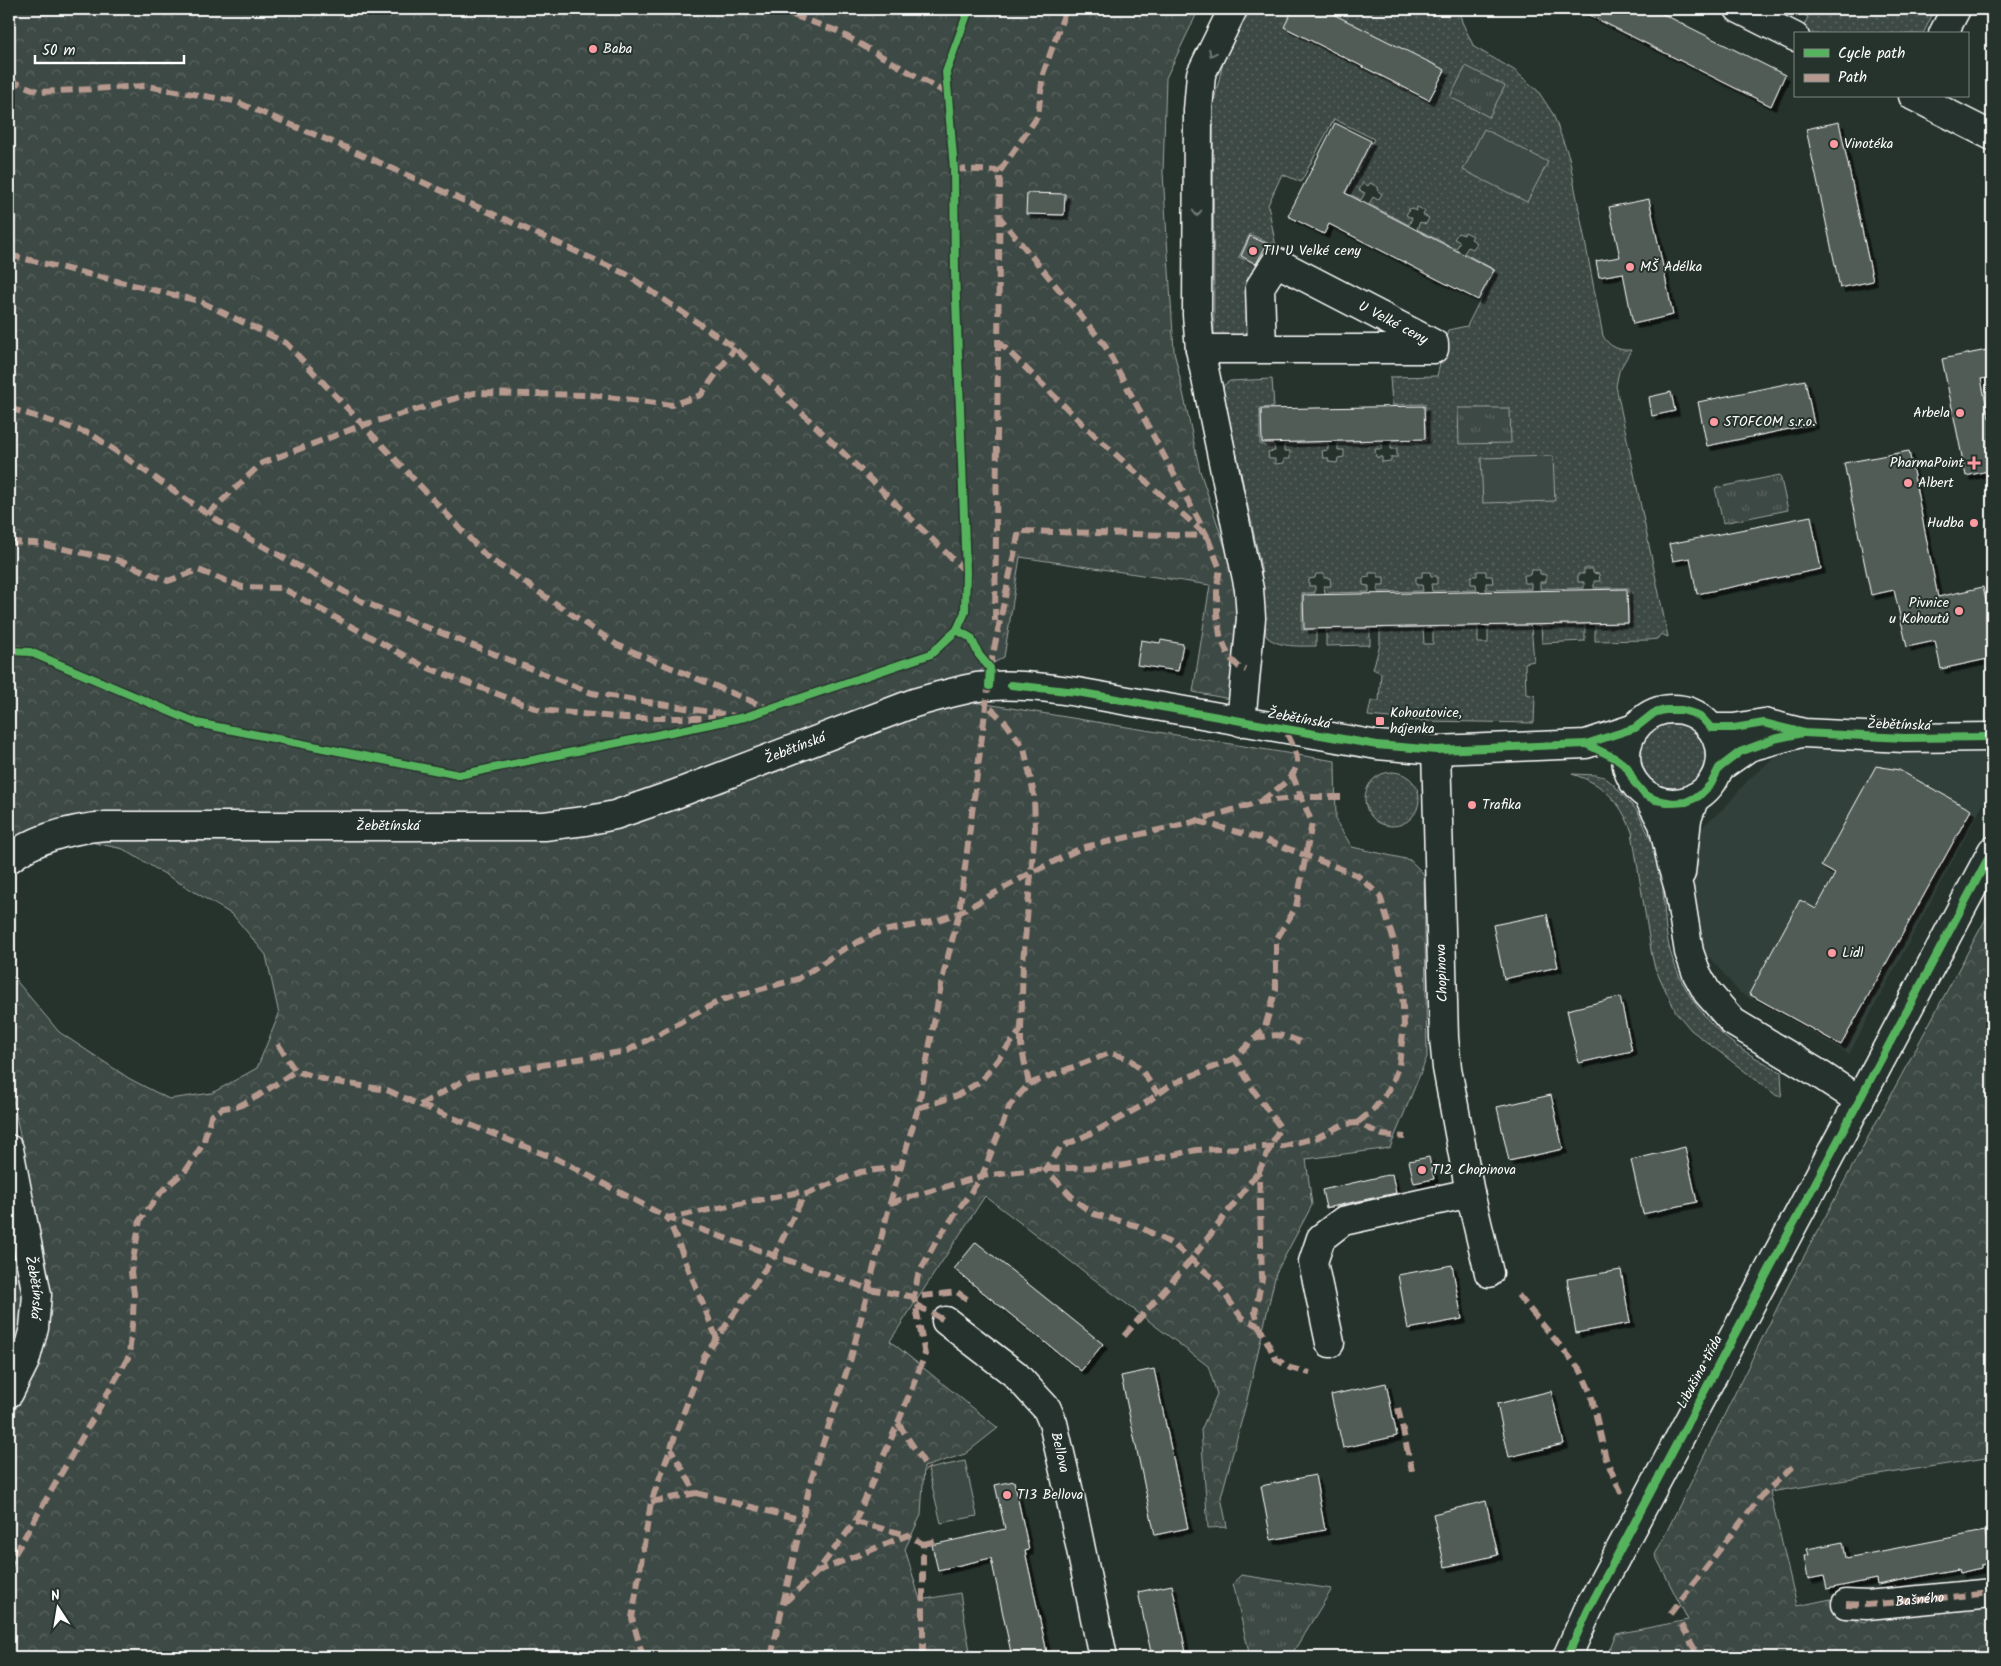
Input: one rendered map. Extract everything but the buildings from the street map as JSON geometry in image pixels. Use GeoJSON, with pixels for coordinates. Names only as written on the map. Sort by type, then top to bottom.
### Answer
{"type":"FeatureCollection","features":[{"type":"Feature","properties":{"kind":"street"},"geometry":{"type":"LineString","coordinates":[[1233,9],[1201,74],[1198,110],[1197,315],[1200,349],[1248,589],[1251,618],[1241,722]]}},
{"type":"Feature","properties":{"kind":"street"},"geometry":{"type":"LineString","coordinates":[[1739,9],[1794,36]]}},
{"type":"Feature","properties":{"kind":"street"},"geometry":{"type":"LineString","coordinates":[[1944,32],[1956,9]]}},
{"type":"Feature","properties":{"kind":"street"},"geometry":{"type":"LineString","coordinates":[[1917,98],[1992,136]]}},
{"type":"Feature","properties":{"kind":"street","name":"U Velké ceny"},"geometry":{"type":"LineString","coordinates":[[1200,349],[1262,349],[1269,349],[1434,348],[1434,344],[1276,262],[1260,286],[1262,349]]}},
{"type":"Feature","properties":{"kind":"street","name":"Žebětínská"},"geometry":{"type":"LineString","coordinates":[[9,859],[30,845],[53,836],[84,828],[106,826],[544,826],[585,821],[615,815],[673,795],[914,703],[977,687],[1010,685],[1077,692],[1377,745],[1436,750],[1586,744],[1635,728]]}},
{"type":"Feature","properties":{"kind":"street"},"geometry":{"type":"LineString","coordinates":[[1673,709],[1692,713],[1702,718],[1711,728],[1720,746],[1719,768],[1711,784],[1695,797],[1686,802],[1673,803],[1656,800],[1648,796],[1634,782],[1627,767],[1626,748],[1635,728],[1654,713],[1673,709]]}},
{"type":"Feature","properties":{"kind":"street","name":"Žebětínská"},"geometry":{"type":"LineString","coordinates":[[1711,728],[1734,728],[1764,723],[1804,733],[1904,738],[1992,737]]}},
{"type":"Feature","properties":{"kind":"street","name":"Žebětínská"},"geometry":{"type":"LineString","coordinates":[[1719,768],[1748,747],[1804,733]]}},
{"type":"Feature","properties":{"kind":"street","name":"Žebětínská"},"geometry":{"type":"LineString","coordinates":[[1586,744],[1615,758],[1627,767]]}},
{"type":"Feature","properties":{"kind":"street","name":"Chopinova"},"geometry":{"type":"LineString","coordinates":[[1436,750],[1444,1038],[1447,1068],[1470,1193],[1488,1273]]}},
{"type":"Feature","properties":{"kind":"street"},"geometry":{"type":"LineString","coordinates":[[1648,796],[1662,824],[1679,889],[1689,952],[1701,980],[1719,1008],[1733,1022],[1746,1031],[1859,1100]]}},
{"type":"Feature","properties":{"kind":"street"},"geometry":{"type":"LineString","coordinates":[[1679,889],[1687,819],[1695,797]]}},
{"type":"Feature","properties":{"kind":"street","name":"Libušina třída"},"geometry":{"type":"LineString","coordinates":[[1567,1657],[1588,1610],[1992,851]]}},
{"type":"Feature","properties":{"kind":"street","name":"Žebětínská"},"geometry":{"type":"LineString","coordinates":[[9,1149],[37,1295],[34,1328],[25,1361],[9,1393]]}},
{"type":"Feature","properties":{"kind":"street"},"geometry":{"type":"LineString","coordinates":[[1330,1343],[1313,1262],[1320,1238],[1343,1221],[1470,1193]]}},
{"type":"Feature","properties":{"kind":"street","name":"Bellova"},"geometry":{"type":"LineString","coordinates":[[946,1321],[1015,1374],[1047,1409],[1053,1423],[1070,1493],[1103,1657]]}},
{"type":"Feature","properties":{"kind":"street","name":"Bašného"},"geometry":{"type":"LineString","coordinates":[[1846,1604],[1867,1605],[1992,1593]]}},
{"type":"Feature","properties":{"kind":"shaded area"},"geometry":{"type":"Polygon","coordinates":[[[1787,747],[1992,753],[1992,781],[1989,793],[1849,1054],[1739,992],[1705,952],[1692,890],[1701,828],[1726,806],[1749,779],[1787,747]]]}},
{"type":"Feature","properties":{"kind":"green space"},"geometry":{"type":"Polygon","coordinates":[[[9,9],[1199,9],[1166,78],[1163,173],[1174,351],[1200,471],[1239,590],[1240,639],[1230,699],[1193,692],[1210,585],[1020,557],[1004,657],[975,674],[909,690],[669,783],[612,802],[543,813],[82,815],[44,826],[9,842],[9,9]]]}},
{"type":"Feature","properties":{"kind":"green space"},"geometry":{"type":"Polygon","coordinates":[[[1249,9],[1459,9],[1462,22],[1474,47],[1514,70],[1538,91],[1553,114],[1569,157],[1603,336],[1615,348],[1631,350],[1619,371],[1616,386],[1668,637],[1661,634],[1657,639],[1649,640],[1595,641],[1595,625],[1629,624],[1629,588],[1594,588],[1594,581],[1600,581],[1599,574],[1593,573],[1593,569],[1584,569],[1584,574],[1578,574],[1578,582],[1584,582],[1584,588],[1540,589],[1540,582],[1546,582],[1546,575],[1540,574],[1540,570],[1531,570],[1530,575],[1524,575],[1525,583],[1531,583],[1531,589],[1486,590],[1486,583],[1493,583],[1492,576],[1486,576],[1486,571],[1477,571],[1477,576],[1471,576],[1471,584],[1476,584],[1477,590],[1432,591],[1431,584],[1437,584],[1437,576],[1431,576],[1430,572],[1422,572],[1422,577],[1416,577],[1416,585],[1422,585],[1423,591],[1378,592],[1378,585],[1384,585],[1384,577],[1378,577],[1378,573],[1369,573],[1369,577],[1363,578],[1363,585],[1369,586],[1369,592],[1325,593],[1324,586],[1331,586],[1330,578],[1324,578],[1324,574],[1316,574],[1315,578],[1309,579],[1309,586],[1315,586],[1315,593],[1302,593],[1302,630],[1316,630],[1316,646],[1296,646],[1277,643],[1266,636],[1261,567],[1223,390],[1224,385],[1230,381],[1272,379],[1274,407],[1260,408],[1260,444],[1265,446],[1274,445],[1275,451],[1268,452],[1269,459],[1275,459],[1275,464],[1284,463],[1284,459],[1290,459],[1290,451],[1284,451],[1284,444],[1328,443],[1328,450],[1322,451],[1323,458],[1328,458],[1329,462],[1337,463],[1338,458],[1344,457],[1344,450],[1338,450],[1338,443],[1382,442],[1382,449],[1375,449],[1376,457],[1382,457],[1382,462],[1391,461],[1391,457],[1397,457],[1397,449],[1391,449],[1391,442],[1426,441],[1425,404],[1392,405],[1390,377],[1437,376],[1448,330],[1467,326],[1495,270],[1464,253],[1468,247],[1473,249],[1477,243],[1471,239],[1473,236],[1465,232],[1464,235],[1458,233],[1454,239],[1460,242],[1456,249],[1417,229],[1420,222],[1426,224],[1429,218],[1423,215],[1425,211],[1417,207],[1416,211],[1410,208],[1406,215],[1412,218],[1409,225],[1369,204],[1373,197],[1378,200],[1382,194],[1377,190],[1378,187],[1370,183],[1368,186],[1363,183],[1359,190],[1365,193],[1361,200],[1350,194],[1349,197],[1345,195],[1374,139],[1334,119],[1301,182],[1282,174],[1268,205],[1276,247],[1250,234],[1239,257],[1265,270],[1250,331],[1244,338],[1214,338],[1213,105],[1223,63],[1249,9]]]}},
{"type":"Feature","properties":{"kind":"green space"},"geometry":{"type":"Polygon","coordinates":[[[1793,9],[1935,9],[1924,32],[1801,32],[1808,17],[1793,9]]]}},
{"type":"Feature","properties":{"kind":"green space"},"geometry":{"type":"Polygon","coordinates":[[[1466,66],[1505,86],[1489,117],[1450,97],[1466,66]]]}},
{"type":"Feature","properties":{"kind":"green space"},"geometry":{"type":"Polygon","coordinates":[[[1484,129],[1548,162],[1527,202],[1463,170],[1484,129]]]}},
{"type":"Feature","properties":{"kind":"green space"},"geometry":{"type":"Polygon","coordinates":[[[1458,408],[1510,408],[1511,443],[1459,444],[1458,408]]]}},
{"type":"Feature","properties":{"kind":"green space"},"geometry":{"type":"Polygon","coordinates":[[[1553,456],[1555,501],[1483,503],[1481,458],[1553,456]]]}},
{"type":"Feature","properties":{"kind":"green space"},"geometry":{"type":"Polygon","coordinates":[[[1780,475],[1788,510],[1723,523],[1715,488],[1780,475]]]}},
{"type":"Feature","properties":{"kind":"green space"},"geometry":{"type":"Polygon","coordinates":[[[1585,625],[1585,641],[1542,643],[1541,626],[1585,625]]]}},
{"type":"Feature","properties":{"kind":"green space"},"geometry":{"type":"Polygon","coordinates":[[[1531,626],[1534,661],[1525,663],[1526,694],[1535,696],[1534,723],[1422,721],[1368,716],[1371,701],[1379,701],[1381,673],[1373,669],[1380,645],[1380,629],[1423,628],[1424,644],[1433,644],[1433,628],[1478,627],[1478,643],[1488,643],[1488,627],[1531,626]]]}},
{"type":"Feature","properties":{"kind":"green space"},"geometry":{"type":"Polygon","coordinates":[[[1370,629],[1370,645],[1326,646],[1326,630],[1370,629]]]}},
{"type":"Feature","properties":{"kind":"green space"},"geometry":{"type":"Polygon","coordinates":[[[974,702],[1335,761],[1336,821],[1352,847],[1410,860],[1424,874],[1427,1057],[1390,1148],[1306,1159],[1312,1205],[1276,1273],[1246,1404],[1221,1497],[1227,1527],[1208,1528],[1201,1430],[1217,1394],[1208,1366],[985,1196],[890,1341],[998,1428],[965,1454],[924,1467],[921,1515],[905,1549],[920,1600],[960,1593],[971,1657],[9,1657],[9,1422],[38,1366],[47,1330],[51,1295],[9,1079],[9,972],[59,1032],[130,1079],[169,1099],[212,1093],[257,1068],[279,1014],[266,955],[233,915],[123,849],[86,841],[544,840],[592,834],[620,828],[664,814],[884,727],[974,702]]]}},
{"type":"Feature","properties":{"kind":"green space"},"geometry":{"type":"Polygon","coordinates":[[[1673,724],[1685,726],[1696,733],[1703,744],[1705,756],[1703,768],[1696,779],[1685,786],[1673,788],[1661,786],[1650,779],[1643,768],[1641,756],[1643,744],[1650,733],[1661,726],[1673,724]]]}},
{"type":"Feature","properties":{"kind":"green space"},"geometry":{"type":"Polygon","coordinates":[[[1387,772],[1397,772],[1407,776],[1415,784],[1419,799],[1415,814],[1407,822],[1397,826],[1387,826],[1377,822],[1369,814],[1365,804],[1365,794],[1369,784],[1377,776],[1387,772]]]}},
{"type":"Feature","properties":{"kind":"green space"},"geometry":{"type":"Polygon","coordinates":[[[1572,774],[1604,777],[1613,784],[1638,812],[1650,838],[1657,838],[1662,873],[1666,930],[1678,974],[1702,1013],[1723,1035],[1743,1050],[1781,1072],[1781,1096],[1777,1096],[1691,1030],[1676,1012],[1655,968],[1652,956],[1632,832],[1622,811],[1610,795],[1593,783],[1572,774]]]}},
{"type":"Feature","properties":{"kind":"green space"},"geometry":{"type":"Polygon","coordinates":[[[1992,907],[1992,1457],[1770,1492],[1797,1606],[1831,1599],[1832,1608],[1857,1613],[1856,1621],[1865,1623],[1871,1614],[1992,1600],[1992,1657],[1606,1657],[1616,1634],[1688,1620],[1655,1555],[1788,1286],[1992,907]]]}},
{"type":"Feature","properties":{"kind":"green space"},"geometry":{"type":"Polygon","coordinates":[[[9,1218],[24,1295],[20,1330],[9,1363],[9,1218]]]}},
{"type":"Feature","properties":{"kind":"green space"},"geometry":{"type":"Polygon","coordinates":[[[965,1461],[977,1516],[941,1523],[928,1469],[965,1461]]]}},
{"type":"Feature","properties":{"kind":"green space"},"geometry":{"type":"Polygon","coordinates":[[[1241,1575],[1332,1589],[1290,1657],[1250,1657],[1233,1583],[1241,1575]]]}},
{"type":"Feature","properties":{"kind":"marked path"},"geometry":{"type":"LineString","coordinates":[[776,9],[837,31],[948,94]]}},
{"type":"Feature","properties":{"kind":"marked path"},"geometry":{"type":"LineString","coordinates":[[995,621],[1000,171],[1038,116],[1043,74],[1066,9]]}},
{"type":"Feature","properties":{"kind":"marked path"},"geometry":{"type":"LineString","coordinates":[[9,80],[40,92],[146,86],[234,101],[347,148],[626,274],[735,348],[966,572]]}},
{"type":"Feature","properties":{"kind":"marked path"},"geometry":{"type":"LineString","coordinates":[[954,169],[1000,171]]}},
{"type":"Feature","properties":{"kind":"marked path"},"geometry":{"type":"LineString","coordinates":[[990,668],[1019,531],[1207,536],[1104,344],[1000,218]]}},
{"type":"Feature","properties":{"kind":"marked path"},"geometry":{"type":"LineString","coordinates":[[9,255],[199,301],[286,343],[487,557],[617,645],[770,709]]}},
{"type":"Feature","properties":{"kind":"marked path"},"geometry":{"type":"LineString","coordinates":[[998,341],[1093,434],[1207,536],[1220,569],[1217,586],[1217,614],[1220,635],[1229,657],[1239,667],[1246,670]]}},
{"type":"Feature","properties":{"kind":"marked path"},"geometry":{"type":"LineString","coordinates":[[208,514],[262,463],[363,425],[474,393],[591,395],[672,405],[701,395],[735,348]]}},
{"type":"Feature","properties":{"kind":"marked path"},"geometry":{"type":"LineString","coordinates":[[9,408],[91,434],[218,521],[361,601],[592,693],[735,716]]}},
{"type":"Feature","properties":{"kind":"marked path"},"geometry":{"type":"LineString","coordinates":[[9,542],[35,543],[117,560],[168,581],[198,570],[242,587],[282,588],[423,666],[540,710],[625,718],[715,718]]}},
{"type":"Feature","properties":{"kind":"marked path"},"geometry":{"type":"LineString","coordinates":[[771,1657],[811,1480],[851,1358],[890,1203],[918,1108],[942,980],[959,913],[989,682]]}},
{"type":"Feature","properties":{"kind":"marked path"},"geometry":{"type":"LineString","coordinates":[[784,1603],[816,1573],[855,1522],[925,1355],[914,1297],[918,1275],[935,1243],[982,1176],[1010,1105],[1029,1084],[1021,1045],[1021,1030],[1023,962],[1035,829],[1034,795],[1024,748],[1006,723],[986,704]]}},
{"type":"Feature","properties":{"kind":"marked path"},"geometry":{"type":"LineString","coordinates":[[1261,801],[1284,784],[1296,766],[1296,753],[1286,730]]}},
{"type":"Feature","properties":{"kind":"marked path"},"geometry":{"type":"LineString","coordinates":[[1292,774],[1312,823],[1296,907],[1276,940],[1276,989],[1265,1027],[1235,1058],[1254,1091],[1280,1127],[1259,1171],[1262,1279],[1255,1312],[1259,1326],[1276,1359],[1290,1368],[1310,1373]]}},
{"type":"Feature","properties":{"kind":"marked path"},"geometry":{"type":"LineString","coordinates":[[420,1105],[470,1077],[627,1051],[721,1000],[798,979],[842,950],[878,932],[932,922],[959,913],[1081,848],[1189,823],[1259,802],[1301,797],[1347,797]]}},
{"type":"Feature","properties":{"kind":"marked path"},"geometry":{"type":"LineString","coordinates":[[1197,821],[1260,838],[1357,875],[1380,896],[1393,938],[1401,974],[1404,1025],[1399,1065],[1389,1090],[1373,1110],[1357,1123]]}},
{"type":"Feature","properties":{"kind":"marked path"},"geometry":{"type":"LineString","coordinates":[[918,1108],[956,1096],[981,1081],[1021,1030]]}},
{"type":"Feature","properties":{"kind":"marked path"},"geometry":{"type":"LineString","coordinates":[[1254,1039],[1277,1035],[1300,1042]]}},
{"type":"Feature","properties":{"kind":"marked path"},"geometry":{"type":"LineString","coordinates":[[278,1044],[295,1071],[330,1081],[387,1090],[559,1160],[668,1218],[869,1289],[914,1297],[957,1292],[967,1299]]}},
{"type":"Feature","properties":{"kind":"marked path"},"geometry":{"type":"LineString","coordinates":[[1029,1084],[1110,1053],[1130,1059],[1142,1071],[1158,1094]]}},
{"type":"Feature","properties":{"kind":"marked path"},"geometry":{"type":"LineString","coordinates":[[1235,1058],[1172,1084],[1140,1107],[1096,1131],[1061,1147],[1045,1169],[1077,1202],[1094,1214],[1138,1226],[1174,1245],[1214,1279],[1241,1317],[1259,1326]]}},
{"type":"Feature","properties":{"kind":"marked path"},"geometry":{"type":"LineString","coordinates":[[9,1571],[13,1557],[129,1356],[134,1294],[131,1272],[140,1220],[162,1191],[187,1169],[203,1144],[211,1116],[223,1108],[239,1106],[258,1096],[295,1071]]}},
{"type":"Feature","properties":{"kind":"marked path"},"geometry":{"type":"LineString","coordinates":[[890,1203],[982,1176],[1045,1169],[1120,1166],[1197,1150],[1284,1146],[1318,1137],[1344,1124],[1357,1123],[1383,1135],[1405,1137]]}},
{"type":"Feature","properties":{"kind":"marked path"},"geometry":{"type":"LineString","coordinates":[[643,1657],[632,1618],[651,1502],[704,1357],[774,1256],[804,1195],[860,1172],[900,1167]]}},
{"type":"Feature","properties":{"kind":"marked path"},"geometry":{"type":"LineString","coordinates":[[1124,1336],[1191,1260],[1259,1171]]}},
{"type":"Feature","properties":{"kind":"marked path"},"geometry":{"type":"LineString","coordinates":[[717,1339],[668,1218],[800,1192],[804,1195]]}},
{"type":"Feature","properties":{"kind":"marked path"},"geometry":{"type":"LineString","coordinates":[[1518,1295],[1581,1371],[1591,1394],[1606,1459],[1623,1497]]}},
{"type":"Feature","properties":{"kind":"marked path"},"geometry":{"type":"LineString","coordinates":[[916,1305],[946,1321]]}},
{"type":"Feature","properties":{"kind":"marked path"},"geometry":{"type":"LineString","coordinates":[[1398,1408],[1412,1471]]}},
{"type":"Feature","properties":{"kind":"marked path"},"geometry":{"type":"LineString","coordinates":[[898,1423],[928,1469]]}},
{"type":"Feature","properties":{"kind":"marked path"},"geometry":{"type":"LineString","coordinates":[[651,1502],[696,1493],[671,1449]]}},
{"type":"Feature","properties":{"kind":"marked path"},"geometry":{"type":"LineString","coordinates":[[1670,1614],[1761,1496],[1794,1466]]}},
{"type":"Feature","properties":{"kind":"marked path"},"geometry":{"type":"LineString","coordinates":[[696,1493],[803,1520]]}},
{"type":"Feature","properties":{"kind":"marked path"},"geometry":{"type":"LineString","coordinates":[[855,1522],[908,1535]]}},
{"type":"Feature","properties":{"kind":"marked path"},"geometry":{"type":"LineString","coordinates":[[816,1572],[908,1535],[923,1544],[923,1657]]}},
{"type":"Feature","properties":{"kind":"marked path"},"geometry":{"type":"LineString","coordinates":[[923,1544],[937,1541]]}},
{"type":"Feature","properties":{"kind":"marked path"},"geometry":{"type":"LineString","coordinates":[[1846,1604],[1867,1605],[1992,1593]]}},
{"type":"Feature","properties":{"kind":"marked path"},"geometry":{"type":"LineString","coordinates":[[1681,1625],[1695,1650],[1707,1657]]}},
{"type":"Feature","properties":{"kind":"cycle path"},"geometry":{"type":"LineString","coordinates":[[9,651],[30,652],[197,723],[459,775],[745,717],[931,654],[957,630],[965,612],[966,572],[955,272],[954,169],[946,72],[969,9]]}},
{"type":"Feature","properties":{"kind":"cycle path"},"geometry":{"type":"LineString","coordinates":[[957,630],[971,638],[979,655],[990,668],[989,686]]}},
{"type":"Feature","properties":{"kind":"cycle path"},"geometry":{"type":"LineString","coordinates":[[1011,685],[1077,692],[1377,745],[1436,750],[1586,744],[1635,728],[1654,713],[1665,710],[1682,710],[1692,713],[1702,718],[1711,728],[1734,728],[1764,723],[1804,733],[1904,738],[1992,737]]}},
{"type":"Feature","properties":{"kind":"cycle path"},"geometry":{"type":"LineString","coordinates":[[1586,744],[1615,758],[1627,767],[1634,782],[1645,795],[1656,800],[1673,803],[1686,802],[1699,796],[1711,784],[1719,768],[1740,752],[1774,739],[1802,733]]}},
{"type":"Feature","properties":{"kind":"cycle path"},"geometry":{"type":"LineString","coordinates":[[1567,1657],[1588,1610],[1992,851]]}},
{"type":"Feature","properties":{"kind":"place","name":"Baba"},"geometry":{"type":"Point","coordinates":[593,49]}},
{"type":"Feature","properties":{"kind":"place","name":"Vinotéka"},"geometry":{"type":"Point","coordinates":[1834,144]}},
{"type":"Feature","properties":{"kind":"place","name":"T11 U Velké ceny"},"geometry":{"type":"Point","coordinates":[1253,251]}},
{"type":"Feature","properties":{"kind":"place","name":"MŠ Adélka"},"geometry":{"type":"Point","coordinates":[1630,267]}},
{"type":"Feature","properties":{"kind":"place","name":"Arbela"},"geometry":{"type":"Point","coordinates":[1960,413]}},
{"type":"Feature","properties":{"kind":"place","name":"STOFCOM s.r.o."},"geometry":{"type":"Point","coordinates":[1714,422]}},
{"type":"Feature","properties":{"kind":"place","name":"PharmaPoint"},"geometry":{"type":"Point","coordinates":[1974,463]}},
{"type":"Feature","properties":{"kind":"place","name":"Albert"},"geometry":{"type":"Point","coordinates":[1908,483]}},
{"type":"Feature","properties":{"kind":"place","name":"Hudba"},"geometry":{"type":"Point","coordinates":[1974,523]}},
{"type":"Feature","properties":{"kind":"place","name":"Pivnice u Kohoutů"},"geometry":{"type":"Point","coordinates":[1959,611]}},
{"type":"Feature","properties":{"kind":"place","name":"Kohoutovice, hájenka"},"geometry":{"type":"Point","coordinates":[1380,721]}},
{"type":"Feature","properties":{"kind":"place","name":"Trafika"},"geometry":{"type":"Point","coordinates":[1472,805]}},
{"type":"Feature","properties":{"kind":"place","name":"Lidl"},"geometry":{"type":"Point","coordinates":[1832,953]}},
{"type":"Feature","properties":{"kind":"place","name":"T12 Chopinova"},"geometry":{"type":"Point","coordinates":[1422,1170]}},
{"type":"Feature","properties":{"kind":"place","name":"T13 Bellova"},"geometry":{"type":"Point","coordinates":[1007,1495]}}]}
